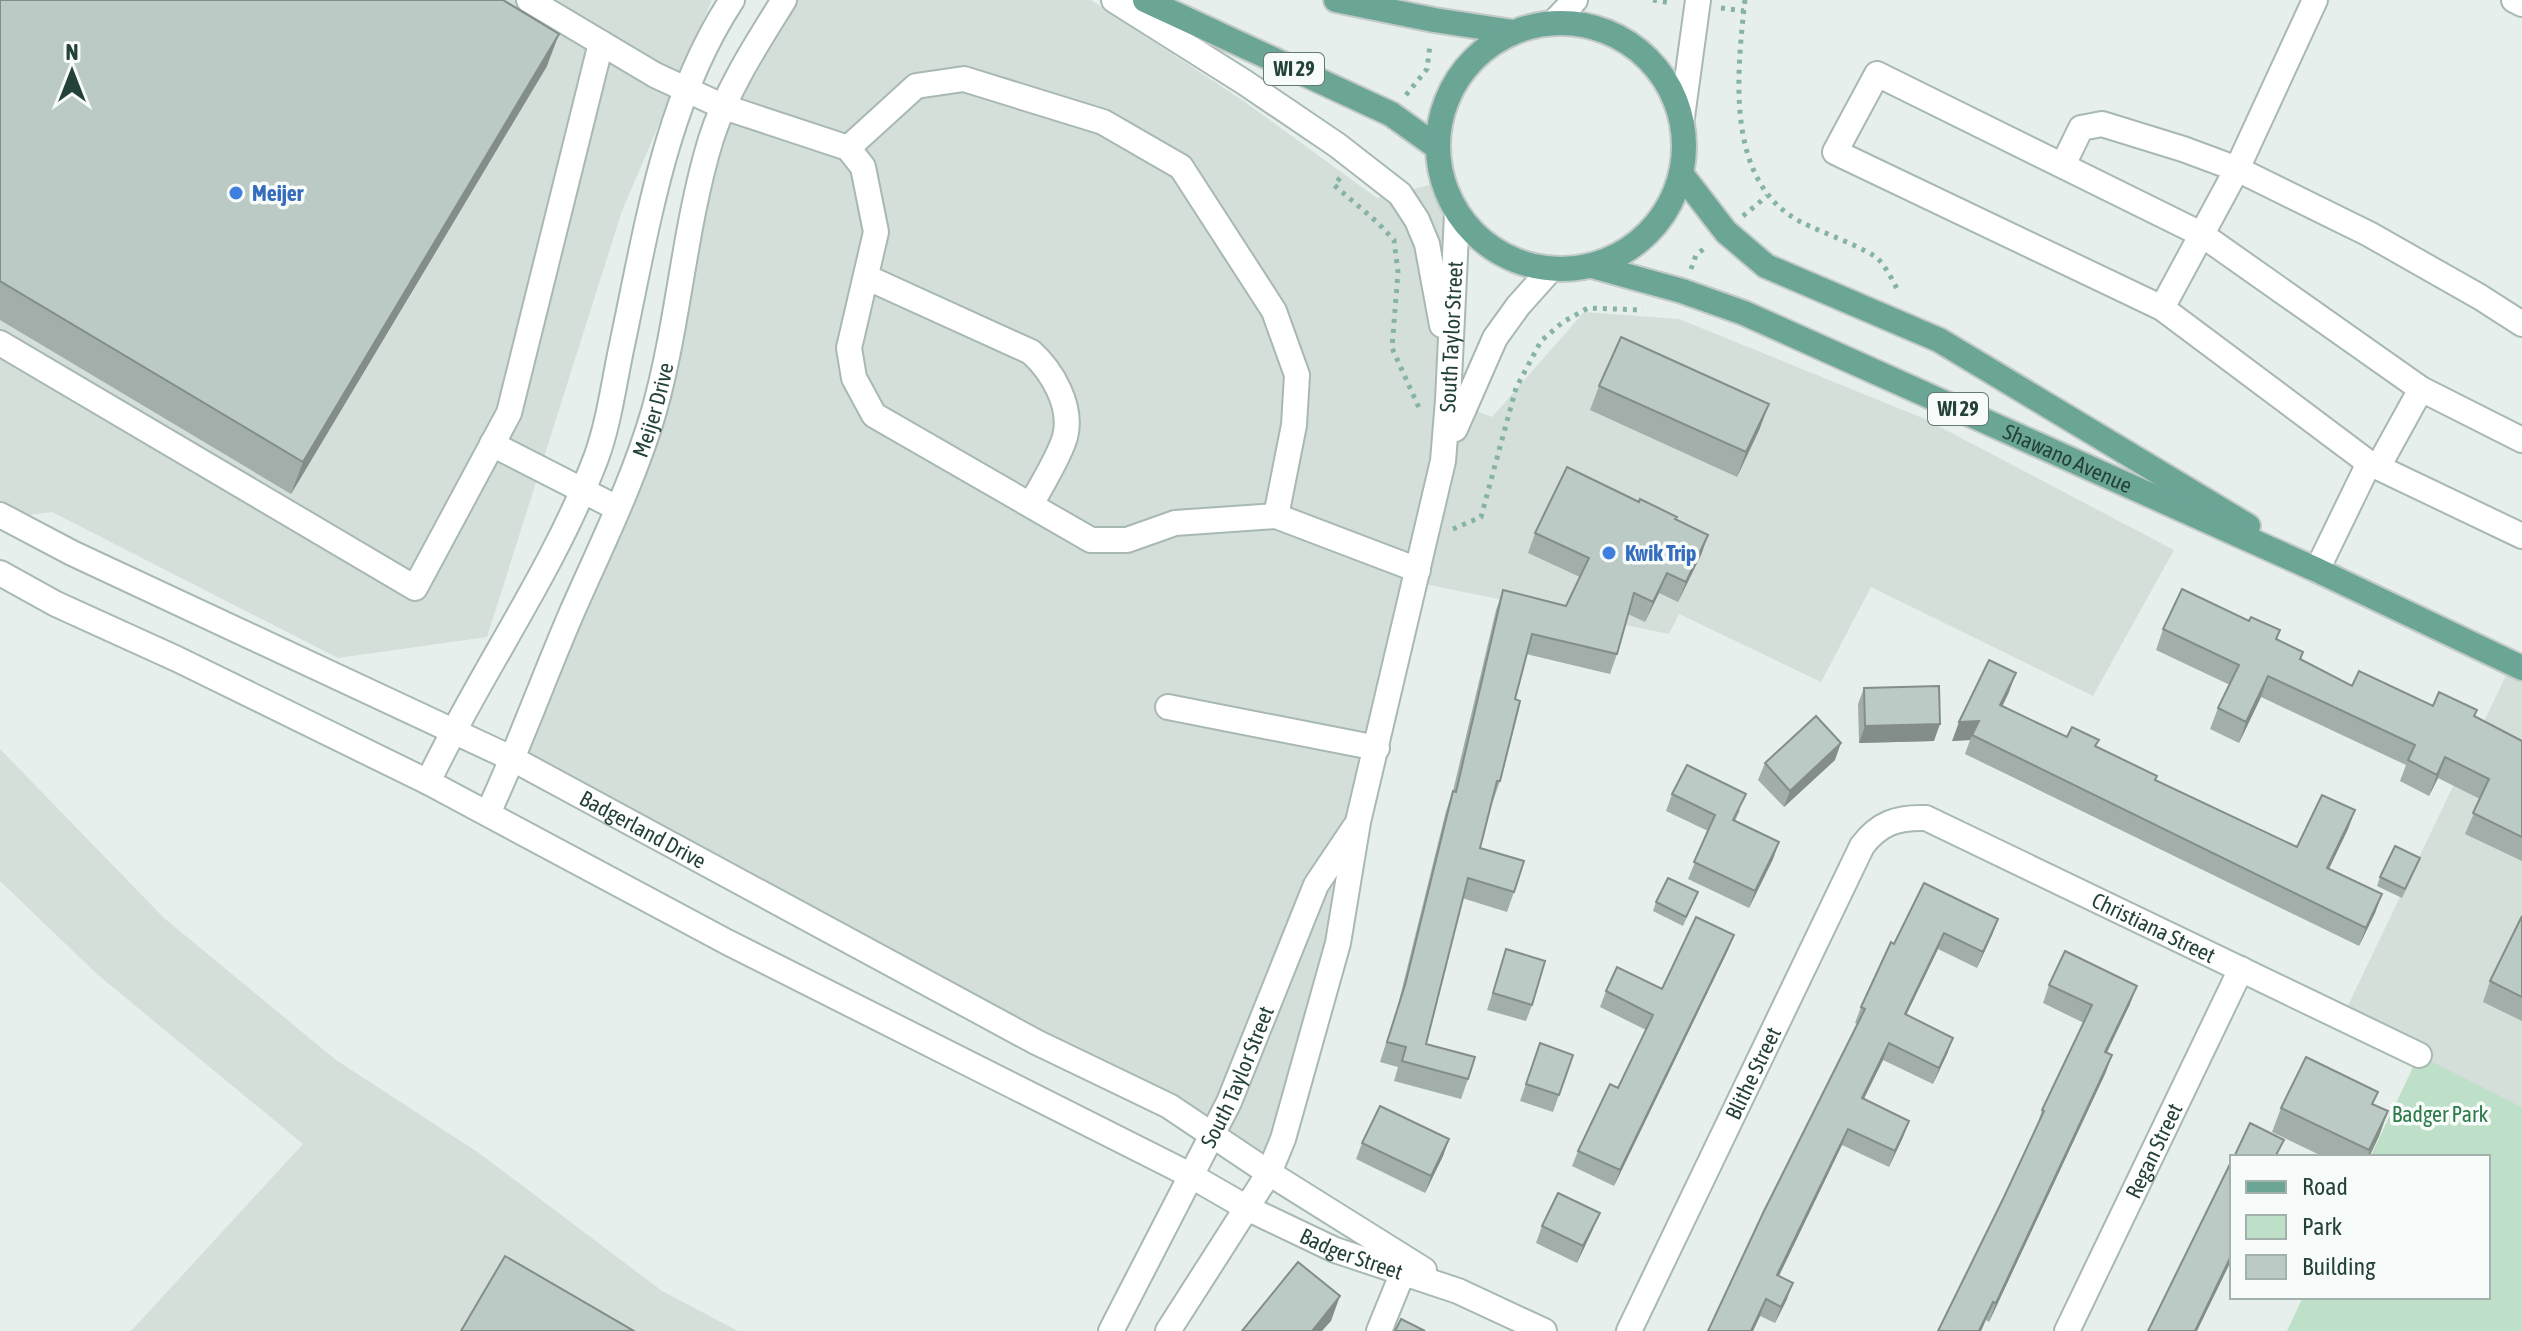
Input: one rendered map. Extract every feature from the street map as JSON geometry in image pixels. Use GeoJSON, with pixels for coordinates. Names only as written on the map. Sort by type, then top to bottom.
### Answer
{"type":"FeatureCollection","features":[{"type":"Feature","properties":{"kind":"main road","name":"WI 29"},"geometry":{"type":"LineString","coordinates":[[1145,0],[1391,114],[1437,147]]}},
{"type":"Feature","properties":{"kind":"main road","name":"WI 29"},"geometry":{"type":"LineString","coordinates":[[1336,0],[1513,32]]}},
{"type":"Feature","properties":{"kind":"main road","name":"WI 29"},"geometry":{"type":"LineString","coordinates":[[1554,22],[1597,27],[1635,47],[1665,78],[1682,117],[1686,146],[1682,175],[1670,206],[1650,233],[1623,254],[1592,266],[1551,269],[1514,261],[1482,241],[1457,214],[1442,182],[1437,147],[1442,111],[1458,78],[1482,51],[1513,32],[1554,22]]}},
{"type":"Feature","properties":{"kind":"main road","name":"Shawano Avenue"},"geometry":{"type":"LineString","coordinates":[[1682,175],[1726,232],[1766,266],[1939,340],[2317,570]]}},
{"type":"Feature","properties":{"kind":"main road","name":"Shawano Avenue"},"geometry":{"type":"LineString","coordinates":[[1592,266],[1682,291],[1744,313],[2317,570],[2522,668]]}},
{"type":"Feature","properties":{"kind":"street"},"geometry":{"type":"LineString","coordinates":[[529,0],[655,75],[685,89],[724,107],[848,148],[863,167],[876,232],[849,348],[854,378],[874,415],[1091,540],[1127,540],[1175,523],[1276,516],[1418,570]]}},
{"type":"Feature","properties":{"kind":"street","name":"Meijer Drive"},"geometry":{"type":"LineString","coordinates":[[428,782],[452,730],[542,572],[597,456],[657,187],[685,89],[718,21],[732,0]]}},
{"type":"Feature","properties":{"kind":"street","name":"Meijer Drive"},"geometry":{"type":"LineString","coordinates":[[488,813],[637,460],[654,409],[705,161],[724,107],[743,66],[784,0]]}},
{"type":"Feature","properties":{"kind":"street"},"geometry":{"type":"LineString","coordinates":[[1114,0],[1337,145],[1400,194],[1417,220],[1427,244],[1449,376]]}},
{"type":"Feature","properties":{"kind":"street"},"geometry":{"type":"LineString","coordinates":[[1554,22],[1575,0]]}},
{"type":"Feature","properties":{"kind":"street"},"geometry":{"type":"LineString","coordinates":[[1682,117],[1698,0]]}},
{"type":"Feature","properties":{"kind":"street"},"geometry":{"type":"LineString","coordinates":[[2162,308],[2237,169],[2315,0]]}},
{"type":"Feature","properties":{"kind":"street"},"geometry":{"type":"LineString","coordinates":[[2514,0],[2522,4]]}},
{"type":"Feature","properties":{"kind":"street"},"geometry":{"type":"LineString","coordinates":[[0,343],[415,588],[509,413],[601,43]]}},
{"type":"Feature","properties":{"kind":"street"},"geometry":{"type":"LineString","coordinates":[[2522,440],[2421,389],[2201,234],[1877,74],[1835,152],[2162,308],[2374,465],[2522,536]]}},
{"type":"Feature","properties":{"kind":"street"},"geometry":{"type":"LineString","coordinates":[[848,148],[916,86],[964,79],[1103,122],[1181,167],[1274,311],[1297,375],[1294,425],[1276,516]]}},
{"type":"Feature","properties":{"kind":"street"},"geometry":{"type":"LineString","coordinates":[[2063,165],[2081,128],[2102,124],[2183,149],[2237,169],[2369,234],[2522,324]]}},
{"type":"Feature","properties":{"kind":"street","name":"South Taylor Street"},"geometry":{"type":"LineString","coordinates":[[1443,461],[1457,214]]}},
{"type":"Feature","properties":{"kind":"street","name":"South Taylor Street"},"geometry":{"type":"LineString","coordinates":[[1168,1331],[1269,1173],[1283,1139],[1338,943],[1358,822],[1443,461],[1464,403],[1495,338],[1551,269]]}},
{"type":"Feature","properties":{"kind":"street"},"geometry":{"type":"LineString","coordinates":[[866,277],[1031,352],[1047,366],[1064,403],[1066,435],[1031,505]]}},
{"type":"Feature","properties":{"kind":"street"},"geometry":{"type":"LineString","coordinates":[[2317,570],[2374,465],[2421,389]]}},
{"type":"Feature","properties":{"kind":"street"},"geometry":{"type":"LineString","coordinates":[[492,444],[617,508]]}},
{"type":"Feature","properties":{"kind":"street","name":"Badgerland Drive"},"geometry":{"type":"LineString","coordinates":[[0,515],[86,559],[513,759],[1036,1042],[1169,1106],[1269,1173]]}},
{"type":"Feature","properties":{"kind":"street"},"geometry":{"type":"LineString","coordinates":[[0,573],[56,604],[177,659],[428,782],[738,948],[1190,1175],[1247,1208]]}},
{"type":"Feature","properties":{"kind":"street"},"geometry":{"type":"LineString","coordinates":[[1168,707],[1377,748]]}},
{"type":"Feature","properties":{"kind":"street","name":"Christiana Street"},"geometry":{"type":"LineString","coordinates":[[1887,823],[1906,817],[1926,818],[2419,1055]]}},
{"type":"Feature","properties":{"kind":"street","name":"South Taylor Street"},"geometry":{"type":"LineString","coordinates":[[1111,1331],[1229,1102],[1316,885],[1358,822]]}},
{"type":"Feature","properties":{"kind":"street","name":"Blithe Street"},"geometry":{"type":"LineString","coordinates":[[1629,1331],[1862,846],[1870,835],[1887,823]]}},
{"type":"Feature","properties":{"kind":"street","name":"Regan Street"},"geometry":{"type":"LineString","coordinates":[[2067,1331],[2241,969]]}},
{"type":"Feature","properties":{"kind":"street","name":"Badger Street"},"geometry":{"type":"LineString","coordinates":[[1269,1173],[1458,1291]]}},
{"type":"Feature","properties":{"kind":"street","name":"Badger Street"},"geometry":{"type":"LineString","coordinates":[[1247,1208],[1335,1250],[1458,1291],[1544,1331]]}},
{"type":"Feature","properties":{"kind":"street"},"geometry":{"type":"LineString","coordinates":[[1379,1331],[1403,1272]]}},
{"type":"Feature","properties":{"kind":"path"},"geometry":{"type":"LineString","coordinates":[[1745,0],[1739,68],[1741,117],[1748,158],[1767,196],[1799,221],[1879,259]]}},
{"type":"Feature","properties":{"kind":"path"},"geometry":{"type":"LineString","coordinates":[[1334,185],[1394,240],[1398,272],[1392,348]]}},
{"type":"Feature","properties":{"kind":"path"},"geometry":{"type":"LineString","coordinates":[[1732,225],[1767,196]]}},
{"type":"Feature","properties":{"kind":"path"},"geometry":{"type":"LineString","coordinates":[[1687,279],[1696,255],[1708,245]]}},
{"type":"Feature","properties":{"kind":"path"},"geometry":{"type":"LineString","coordinates":[[1481,517],[1516,388],[1541,341],[1563,322],[1588,308],[1656,310]]}},
{"type":"Feature","properties":{"kind":"shaded area"},"geometry":{"type":"Polygon","coordinates":[[[0,0],[712,0],[622,211],[487,637],[338,658],[52,512],[0,519],[0,0]]]}},
{"type":"Feature","properties":{"kind":"shaded area"},"geometry":{"type":"Polygon","coordinates":[[[793,0],[1091,0],[1245,102],[1377,198],[1442,182],[1457,214],[1449,400],[1492,417],[1584,312],[1679,319],[1925,419],[2174,550],[2093,696],[1871,587],[1821,682],[1679,614],[1669,634],[1415,582],[1269,1173],[513,759],[637,460],[705,161],[793,0]]]}},
{"type":"Feature","properties":{"kind":"shaded area"},"geometry":{"type":"Polygon","coordinates":[[[2512,663],[2522,668],[2522,1107],[2342,1018],[2512,663]]]}},
{"type":"Feature","properties":{"kind":"shaded area"},"geometry":{"type":"Polygon","coordinates":[[[0,749],[164,918],[336,1060],[479,1153],[662,1291],[738,1331],[131,1331],[303,1144],[98,975],[0,881],[0,749]]]}},
{"type":"Feature","properties":{"kind":"green space","name":"Badger Park"},"geometry":{"type":"Polygon","coordinates":[[[2419,1055],[2522,1107],[2522,1331],[2287,1331],[2302,1299],[2490,1299],[2490,1155],[2371,1155],[2419,1055]]]}},
{"type":"Feature","properties":{"kind":"building","name":"Meijer"},"geometry":{"type":"Polygon","coordinates":[[[0,0],[503,0],[559,34],[303,462],[0,281],[0,0]]]}},
{"type":"Feature","properties":{"kind":"building"},"geometry":{"type":"Polygon","coordinates":[[[1621,337],[1769,404],[1746,452],[1599,386],[1621,337]]]}},
{"type":"Feature","properties":{"kind":"building"},"geometry":{"type":"Polygon","coordinates":[[[1567,467],[1639,502],[1640,499],[1708,535],[1686,582],[1667,573],[1653,602],[1634,593],[1617,654],[1532,634],[1515,699],[1520,701],[1480,848],[1524,861],[1514,892],[1468,878],[1426,1044],[1475,1057],[1468,1079],[1402,1061],[1406,1047],[1387,1042],[1405,985],[1453,791],[1456,792],[1503,590],[1566,606],[1589,558],[1535,533],[1567,467]]]}},
{"type":"Feature","properties":{"kind":"building"},"geometry":{"type":"Polygon","coordinates":[[[2182,589],[2249,621],[2251,617],[2280,630],[2276,639],[2303,652],[2300,659],[2352,686],[2359,671],[2433,706],[2439,692],[2477,710],[2474,716],[2522,741],[2522,837],[2473,813],[2489,779],[2445,757],[2437,775],[2408,760],[2415,745],[2268,676],[2246,722],[2218,708],[2239,665],[2163,629],[2182,589]]]}},
{"type":"Feature","properties":{"kind":"building"},"geometry":{"type":"Polygon","coordinates":[[[1989,660],[2016,673],[2000,705],[2067,737],[2072,727],[2099,740],[2095,746],[2157,776],[2155,780],[2297,847],[2322,795],[2355,810],[2327,868],[2382,894],[2366,928],[1972,735],[1979,721],[1959,722],[1989,660]]]}},
{"type":"Feature","properties":{"kind":"building"},"geometry":{"type":"Polygon","coordinates":[[[1939,686],[1940,724],[1865,726],[1864,688],[1939,686]]]}},
{"type":"Feature","properties":{"kind":"building"},"geometry":{"type":"Polygon","coordinates":[[[1816,716],[1841,743],[1790,791],[1765,763],[1816,716]]]}},
{"type":"Feature","properties":{"kind":"building"},"geometry":{"type":"Polygon","coordinates":[[[1687,765],[1746,794],[1733,820],[1779,842],[1755,891],[1694,862],[1715,815],[1672,794],[1687,765]]]}},
{"type":"Feature","properties":{"kind":"building"},"geometry":{"type":"Polygon","coordinates":[[[2395,846],[2420,858],[2405,889],[2380,877],[2395,846]]]}},
{"type":"Feature","properties":{"kind":"building"},"geometry":{"type":"Polygon","coordinates":[[[1668,878],[1698,892],[1686,917],[1656,902],[1668,878]]]}},
{"type":"Feature","properties":{"kind":"building"},"geometry":{"type":"Polygon","coordinates":[[[1924,883],[1998,919],[1983,952],[1944,933],[1905,1014],[1953,1038],[1939,1068],[1889,1043],[1862,1098],[1909,1121],[1895,1151],[1848,1129],[1777,1275],[1793,1283],[1781,1307],[1766,1299],[1751,1331],[1708,1331],[1865,1009],[1861,1007],[1891,942],[1894,944],[1924,883]]]}},
{"type":"Feature","properties":{"kind":"building"},"geometry":{"type":"Polygon","coordinates":[[[2522,916],[2522,997],[2490,981],[2522,916]]]}},
{"type":"Feature","properties":{"kind":"building"},"geometry":{"type":"Polygon","coordinates":[[[1696,917],[1734,935],[1620,1170],[1578,1151],[1610,1084],[1618,1088],[1653,1015],[1606,991],[1617,967],[1662,989],[1696,917]]]}},
{"type":"Feature","properties":{"kind":"building"},"geometry":{"type":"Polygon","coordinates":[[[1506,949],[1545,961],[1532,1005],[1493,993],[1506,949]]]}},
{"type":"Feature","properties":{"kind":"building"},"geometry":{"type":"Polygon","coordinates":[[[2065,951],[2137,986],[2105,1052],[2112,1055],[1996,1303],[1993,1302],[1979,1331],[1938,1331],[2004,1197],[2092,1005],[2049,985],[2065,951]]]}},
{"type":"Feature","properties":{"kind":"building"},"geometry":{"type":"Polygon","coordinates":[[[1540,1043],[1573,1055],[1559,1095],[1526,1084],[1540,1043]]]}},
{"type":"Feature","properties":{"kind":"building"},"geometry":{"type":"Polygon","coordinates":[[[2306,1057],[2378,1092],[2372,1104],[2388,1111],[2369,1150],[2281,1108],[2306,1057]]]}},
{"type":"Feature","properties":{"kind":"building"},"geometry":{"type":"Polygon","coordinates":[[[1380,1106],[1449,1139],[1431,1176],[1362,1143],[1380,1106]]]}},
{"type":"Feature","properties":{"kind":"building"},"geometry":{"type":"Polygon","coordinates":[[[2250,1123],[2284,1140],[2276,1155],[2235,1155],[2250,1123]]]}},
{"type":"Feature","properties":{"kind":"building"},"geometry":{"type":"Polygon","coordinates":[[[2230,1164],[2230,1258],[2195,1331],[2148,1331],[2230,1164]]]}},
{"type":"Feature","properties":{"kind":"building"},"geometry":{"type":"Polygon","coordinates":[[[1558,1193],[1600,1213],[1583,1246],[1542,1226],[1558,1193]]]}},
{"type":"Feature","properties":{"kind":"building"},"geometry":{"type":"Polygon","coordinates":[[[505,1256],[634,1331],[461,1331],[505,1256]]]}},
{"type":"Feature","properties":{"kind":"building"},"geometry":{"type":"Polygon","coordinates":[[[1298,1262],[1340,1296],[1312,1331],[1242,1331],[1298,1262]]]}},
{"type":"Feature","properties":{"kind":"building"},"geometry":{"type":"Polygon","coordinates":[[[1401,1319],[1425,1331],[1395,1331],[1401,1319]]]}},
{"type":"Feature","properties":{"kind":"place","name":"Meijer"},"geometry":{"type":"Point","coordinates":[236,193]}},
{"type":"Feature","properties":{"kind":"place","name":"Kwik Trip"},"geometry":{"type":"Point","coordinates":[1609,553]}}]}
